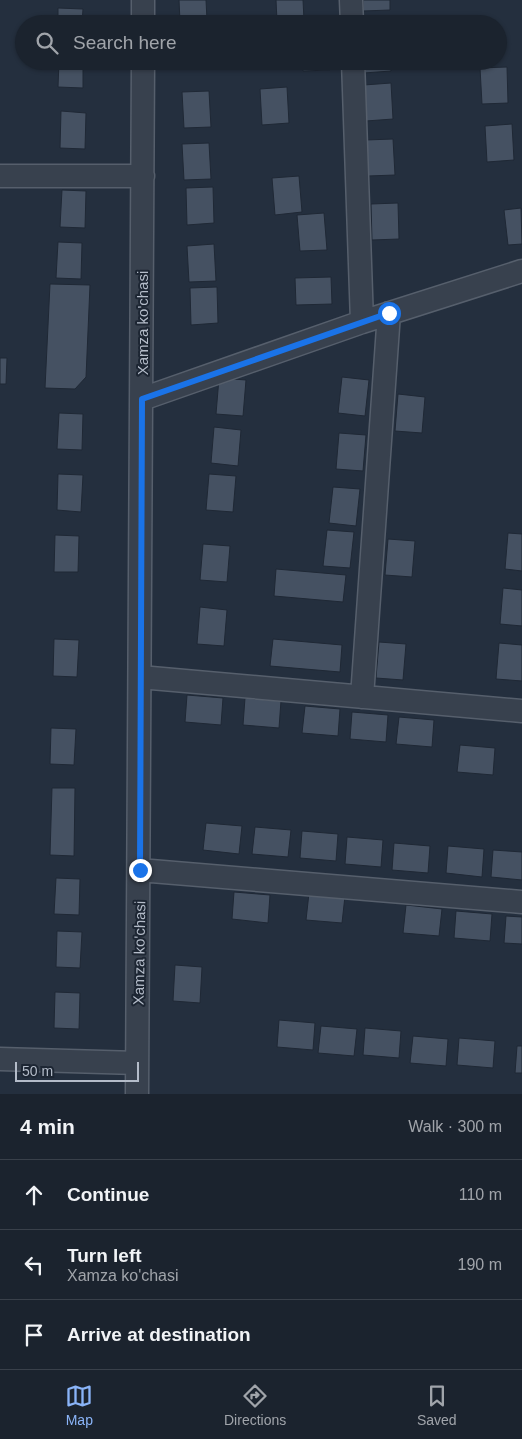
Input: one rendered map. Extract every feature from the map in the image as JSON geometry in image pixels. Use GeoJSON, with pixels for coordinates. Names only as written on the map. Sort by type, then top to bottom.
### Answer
{"type":"FeatureCollection","features":[{"type":"Feature","properties":{"kind":"street"},"geometry":{"type":"LineString","coordinates":[[143,0],[143,15]]}},
{"type":"Feature","properties":{"kind":"street"},"geometry":{"type":"LineString","coordinates":[[351,0],[352,15]]}},
{"type":"Feature","properties":{"kind":"street","name":"Xamza ko'chasi"},"geometry":{"type":"LineString","coordinates":[[137,1094],[140,870],[143,70]]}},
{"type":"Feature","properties":{"kind":"street"},"geometry":{"type":"LineString","coordinates":[[353,70],[362,322]]}},
{"type":"Feature","properties":{"kind":"street"},"geometry":{"type":"LineString","coordinates":[[0,176],[143,176]]}},
{"type":"Feature","properties":{"kind":"street"},"geometry":{"type":"LineString","coordinates":[[142,399],[362,322],[522,271]]}},
{"type":"Feature","properties":{"kind":"street"},"geometry":{"type":"LineString","coordinates":[[362,697],[389,313]]}},
{"type":"Feature","properties":{"kind":"street"},"geometry":{"type":"LineString","coordinates":[[140,677],[522,711]]}},
{"type":"Feature","properties":{"kind":"street"},"geometry":{"type":"LineString","coordinates":[[140,870],[522,902]]}},
{"type":"Feature","properties":{"kind":"street"},"geometry":{"type":"LineString","coordinates":[[0,1059],[137,1063]]}},
{"type":"Feature","properties":{"kind":"building"},"geometry":{"type":"Polygon","coordinates":[[[179,0],[206,0],[207,15],[180,15],[179,0]]]}},
{"type":"Feature","properties":{"kind":"building"},"geometry":{"type":"Polygon","coordinates":[[[276,0],[303,0],[304,15],[277,15],[276,0]]]}},
{"type":"Feature","properties":{"kind":"building"},"geometry":{"type":"Polygon","coordinates":[[[363,0],[390,0],[390,10],[363,11],[363,0]]]}},
{"type":"Feature","properties":{"kind":"building"},"geometry":{"type":"Polygon","coordinates":[[[58,8],[83,9],[83,15],[58,15],[58,8]]]}},
{"type":"Feature","properties":{"kind":"building"},"geometry":{"type":"Polygon","coordinates":[[[507,67],[508,103],[482,104],[480,70],[507,70],[507,67]]]}},
{"type":"Feature","properties":{"kind":"building"},"geometry":{"type":"Polygon","coordinates":[[[59,70],[83,70],[83,88],[58,87],[59,70]]]}},
{"type":"Feature","properties":{"kind":"building"},"geometry":{"type":"Polygon","coordinates":[[[364,70],[391,70],[391,71],[364,73],[364,70]]]}},
{"type":"Feature","properties":{"kind":"building"},"geometry":{"type":"Polygon","coordinates":[[[391,83],[393,119],[366,121],[364,85],[391,83]]]}},
{"type":"Feature","properties":{"kind":"building"},"geometry":{"type":"Polygon","coordinates":[[[287,87],[289,123],[262,125],[260,89],[287,87]]]}},
{"type":"Feature","properties":{"kind":"building"},"geometry":{"type":"Polygon","coordinates":[[[209,91],[211,127],[184,128],[182,92],[209,91]]]}},
{"type":"Feature","properties":{"kind":"building"},"geometry":{"type":"Polygon","coordinates":[[[61,111],[86,113],[85,149],[60,148],[61,111]]]}},
{"type":"Feature","properties":{"kind":"building"},"geometry":{"type":"Polygon","coordinates":[[[512,124],[514,160],[487,162],[485,126],[512,124]]]}},
{"type":"Feature","properties":{"kind":"building"},"geometry":{"type":"Polygon","coordinates":[[[393,139],[395,175],[368,176],[366,140],[393,139]]]}},
{"type":"Feature","properties":{"kind":"building"},"geometry":{"type":"Polygon","coordinates":[[[209,143],[211,179],[184,180],[182,144],[209,143]]]}},
{"type":"Feature","properties":{"kind":"building"},"geometry":{"type":"Polygon","coordinates":[[[299,176],[302,212],[275,215],[272,178],[299,176]]]}},
{"type":"Feature","properties":{"kind":"building"},"geometry":{"type":"Polygon","coordinates":[[[213,187],[214,223],[187,225],[186,188],[213,187]]]}},
{"type":"Feature","properties":{"kind":"building"},"geometry":{"type":"Polygon","coordinates":[[[62,190],[86,191],[85,228],[60,227],[62,190]]]}},
{"type":"Feature","properties":{"kind":"building"},"geometry":{"type":"Polygon","coordinates":[[[398,203],[399,239],[372,240],[371,204],[398,203]]]}},
{"type":"Feature","properties":{"kind":"building"},"geometry":{"type":"Polygon","coordinates":[[[521,208],[522,244],[508,245],[504,210],[521,208]]]}},
{"type":"Feature","properties":{"kind":"building"},"geometry":{"type":"Polygon","coordinates":[[[324,213],[327,250],[300,251],[297,215],[324,213]]]}},
{"type":"Feature","properties":{"kind":"building"},"geometry":{"type":"Polygon","coordinates":[[[58,242],[82,243],[81,279],[56,278],[58,242]]]}},
{"type":"Feature","properties":{"kind":"building"},"geometry":{"type":"Polygon","coordinates":[[[214,244],[216,281],[189,282],[187,246],[214,244]]]}},
{"type":"Feature","properties":{"kind":"building"},"geometry":{"type":"Polygon","coordinates":[[[331,277],[332,304],[296,305],[295,278],[331,277]]]}},
{"type":"Feature","properties":{"kind":"building"},"geometry":{"type":"Polygon","coordinates":[[[50,284],[90,285],[86,377],[75,389],[45,388],[50,284]]]}},
{"type":"Feature","properties":{"kind":"building"},"geometry":{"type":"Polygon","coordinates":[[[217,287],[218,323],[191,325],[190,288],[217,287]]]}},
{"type":"Feature","properties":{"kind":"building"},"geometry":{"type":"Polygon","coordinates":[[[0,358],[7,358],[6,384],[0,384],[0,358]]]}},
{"type":"Feature","properties":{"kind":"building"},"geometry":{"type":"Polygon","coordinates":[[[342,377],[369,380],[365,416],[338,413],[342,377]]]}},
{"type":"Feature","properties":{"kind":"building"},"geometry":{"type":"Polygon","coordinates":[[[219,378],[246,380],[243,416],[216,414],[219,378]]]}},
{"type":"Feature","properties":{"kind":"building"},"geometry":{"type":"Polygon","coordinates":[[[398,394],[425,397],[422,433],[395,431],[398,394]]]}},
{"type":"Feature","properties":{"kind":"building"},"geometry":{"type":"Polygon","coordinates":[[[59,413],[83,414],[82,450],[57,449],[59,413]]]}},
{"type":"Feature","properties":{"kind":"building"},"geometry":{"type":"Polygon","coordinates":[[[214,427],[241,430],[238,466],[211,463],[214,427]]]}},
{"type":"Feature","properties":{"kind":"building"},"geometry":{"type":"Polygon","coordinates":[[[339,433],[366,435],[363,471],[336,469],[339,433]]]}},
{"type":"Feature","properties":{"kind":"building"},"geometry":{"type":"Polygon","coordinates":[[[58,474],[83,475],[81,512],[57,510],[58,474]]]}},
{"type":"Feature","properties":{"kind":"building"},"geometry":{"type":"Polygon","coordinates":[[[209,474],[236,476],[233,512],[206,510],[209,474]]]}},
{"type":"Feature","properties":{"kind":"building"},"geometry":{"type":"Polygon","coordinates":[[[333,487],[360,489],[356,526],[329,523],[333,487]]]}},
{"type":"Feature","properties":{"kind":"building"},"geometry":{"type":"Polygon","coordinates":[[[327,530],[354,532],[350,568],[323,566],[327,530]]]}},
{"type":"Feature","properties":{"kind":"building"},"geometry":{"type":"Polygon","coordinates":[[[508,533],[522,534],[522,571],[505,569],[508,533]]]}},
{"type":"Feature","properties":{"kind":"building"},"geometry":{"type":"Polygon","coordinates":[[[55,535],[79,536],[78,572],[54,572],[55,535]]]}},
{"type":"Feature","properties":{"kind":"building"},"geometry":{"type":"Polygon","coordinates":[[[388,539],[415,541],[412,577],[385,575],[388,539]]]}},
{"type":"Feature","properties":{"kind":"building"},"geometry":{"type":"Polygon","coordinates":[[[203,544],[230,546],[227,582],[200,580],[203,544]]]}},
{"type":"Feature","properties":{"kind":"building"},"geometry":{"type":"Polygon","coordinates":[[[276,569],[346,575],[343,602],[274,596],[276,569]]]}},
{"type":"Feature","properties":{"kind":"building"},"geometry":{"type":"Polygon","coordinates":[[[503,588],[522,590],[522,626],[500,624],[503,588]]]}},
{"type":"Feature","properties":{"kind":"building"},"geometry":{"type":"Polygon","coordinates":[[[200,607],[227,610],[224,646],[197,644],[200,607]]]}},
{"type":"Feature","properties":{"kind":"building"},"geometry":{"type":"Polygon","coordinates":[[[54,639],[79,640],[77,677],[53,676],[54,639]]]}},
{"type":"Feature","properties":{"kind":"building"},"geometry":{"type":"Polygon","coordinates":[[[273,639],[342,645],[340,672],[270,666],[273,639]]]}},
{"type":"Feature","properties":{"kind":"building"},"geometry":{"type":"Polygon","coordinates":[[[379,642],[406,644],[403,680],[376,678],[379,642]]]}},
{"type":"Feature","properties":{"kind":"building"},"geometry":{"type":"Polygon","coordinates":[[[499,643],[522,645],[522,681],[496,679],[499,643]]]}},
{"type":"Feature","properties":{"kind":"building"},"geometry":{"type":"Polygon","coordinates":[[[187,695],[223,698],[221,725],[185,722],[187,695]]]}},
{"type":"Feature","properties":{"kind":"building"},"geometry":{"type":"Polygon","coordinates":[[[245,698],[281,701],[279,728],[243,725],[245,698]]]}},
{"type":"Feature","properties":{"kind":"building"},"geometry":{"type":"Polygon","coordinates":[[[305,706],[340,709],[338,736],[302,733],[305,706]]]}},
{"type":"Feature","properties":{"kind":"building"},"geometry":{"type":"Polygon","coordinates":[[[352,712],[388,715],[386,742],[350,739],[352,712]]]}},
{"type":"Feature","properties":{"kind":"building"},"geometry":{"type":"Polygon","coordinates":[[[399,717],[434,720],[432,747],[396,744],[399,717]]]}},
{"type":"Feature","properties":{"kind":"building"},"geometry":{"type":"Polygon","coordinates":[[[51,728],[76,729],[74,765],[50,764],[51,728]]]}},
{"type":"Feature","properties":{"kind":"building"},"geometry":{"type":"Polygon","coordinates":[[[460,745],[495,748],[493,775],[457,772],[460,745]]]}},
{"type":"Feature","properties":{"kind":"building"},"geometry":{"type":"Polygon","coordinates":[[[52,788],[75,788],[74,856],[50,855],[52,788]]]}},
{"type":"Feature","properties":{"kind":"building"},"geometry":{"type":"Polygon","coordinates":[[[206,823],[242,826],[239,854],[203,850],[206,823]]]}},
{"type":"Feature","properties":{"kind":"building"},"geometry":{"type":"Polygon","coordinates":[[[255,827],[291,830],[288,857],[252,854],[255,827]]]}},
{"type":"Feature","properties":{"kind":"building"},"geometry":{"type":"Polygon","coordinates":[[[302,831],[338,834],[336,861],[300,858],[302,831]]]}},
{"type":"Feature","properties":{"kind":"building"},"geometry":{"type":"Polygon","coordinates":[[[347,837],[383,840],[381,867],[345,864],[347,837]]]}},
{"type":"Feature","properties":{"kind":"building"},"geometry":{"type":"Polygon","coordinates":[[[394,843],[430,846],[428,873],[392,870],[394,843]]]}},
{"type":"Feature","properties":{"kind":"building"},"geometry":{"type":"Polygon","coordinates":[[[448,846],[484,849],[482,877],[446,873],[448,846]]]}},
{"type":"Feature","properties":{"kind":"building"},"geometry":{"type":"Polygon","coordinates":[[[493,850],[522,852],[522,880],[491,877],[493,850]]]}},
{"type":"Feature","properties":{"kind":"building"},"geometry":{"type":"Polygon","coordinates":[[[56,878],[80,879],[79,915],[54,914],[56,878]]]}},
{"type":"Feature","properties":{"kind":"building"},"geometry":{"type":"Polygon","coordinates":[[[234,892],[270,895],[268,923],[232,919],[234,892]]]}},
{"type":"Feature","properties":{"kind":"building"},"geometry":{"type":"Polygon","coordinates":[[[309,893],[345,896],[342,923],[306,920],[309,893]]]}},
{"type":"Feature","properties":{"kind":"building"},"geometry":{"type":"Polygon","coordinates":[[[406,905],[442,909],[439,936],[403,933],[406,905]]]}},
{"type":"Feature","properties":{"kind":"building"},"geometry":{"type":"Polygon","coordinates":[[[456,911],[492,914],[490,941],[454,938],[456,911]]]}},
{"type":"Feature","properties":{"kind":"building"},"geometry":{"type":"Polygon","coordinates":[[[506,916],[522,917],[522,944],[504,943],[506,916]]]}},
{"type":"Feature","properties":{"kind":"building"},"geometry":{"type":"Polygon","coordinates":[[[57,931],[82,932],[80,968],[56,967],[57,931]]]}},
{"type":"Feature","properties":{"kind":"building"},"geometry":{"type":"Polygon","coordinates":[[[175,965],[202,967],[200,1003],[173,1001],[175,965]]]}},
{"type":"Feature","properties":{"kind":"building"},"geometry":{"type":"Polygon","coordinates":[[[55,992],[80,993],[79,1029],[54,1028],[55,992]]]}},
{"type":"Feature","properties":{"kind":"building"},"geometry":{"type":"Polygon","coordinates":[[[279,1020],[315,1023],[313,1050],[277,1047],[279,1020]]]}},
{"type":"Feature","properties":{"kind":"building"},"geometry":{"type":"Polygon","coordinates":[[[321,1026],[357,1029],[354,1056],[318,1053],[321,1026]]]}},
{"type":"Feature","properties":{"kind":"building"},"geometry":{"type":"Polygon","coordinates":[[[365,1028],[401,1031],[399,1058],[363,1055],[365,1028]]]}},
{"type":"Feature","properties":{"kind":"building"},"geometry":{"type":"Polygon","coordinates":[[[413,1036],[448,1039],[446,1066],[410,1063],[413,1036]]]}},
{"type":"Feature","properties":{"kind":"building"},"geometry":{"type":"Polygon","coordinates":[[[459,1038],[495,1041],[493,1068],[457,1065],[459,1038]]]}},
{"type":"Feature","properties":{"kind":"building"},"geometry":{"type":"Polygon","coordinates":[[[517,1046],[522,1046],[522,1073],[515,1073],[517,1046]]]}},
{"type":"Feature","properties":{"kind":"route"},"geometry":{"type":"LineString","coordinates":[[140,870],[142,399],[389,313]]}}]}
